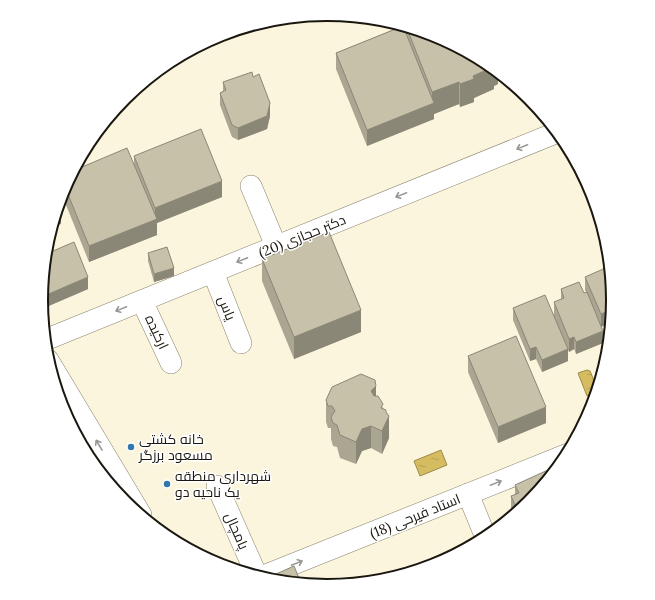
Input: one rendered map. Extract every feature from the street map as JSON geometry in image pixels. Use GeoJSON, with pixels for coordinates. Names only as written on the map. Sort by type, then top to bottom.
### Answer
{"type":"FeatureCollection","features":[{"type":"Feature","properties":{"kind":"street","name":"دکتر حجازی (20)"},"geometry":{"type":"LineString","coordinates":[[51,337],[552,134]]}},
{"type":"Feature","properties":{"kind":"street"},"geometry":{"type":"LineString","coordinates":[[250,186],[276,246]]}},
{"type":"Feature","properties":{"kind":"street","name":"یاس"},"geometry":{"type":"LineString","coordinates":[[213,272],[241,343]]}},
{"type":"Feature","properties":{"kind":"street","name":"ارکیده"},"geometry":{"type":"LineString","coordinates":[[142,301],[171,363]]}},
{"type":"Feature","properties":{"kind":"street"},"geometry":{"type":"LineString","coordinates":[[61,381],[128,495]]}},
{"type":"Feature","properties":{"kind":"street","name":"استاد فیرحی (18)"},"geometry":{"type":"LineString","coordinates":[[270,573],[557,459]]}},
{"type":"Feature","properties":{"kind":"street","name":"پامچال"},"geometry":{"type":"LineString","coordinates":[[217,486],[255,569]]}},
{"type":"Feature","properties":{"kind":"street"},"geometry":{"type":"LineString","coordinates":[[468,494],[483,532]]}},
{"type":"Feature","properties":{"kind":"water"},"geometry":{"type":"Polygon","coordinates":[[[587,370],[590,371],[594,381],[590,395],[587,396],[578,373],[587,370]]]}},
{"type":"Feature","properties":{"kind":"water"},"geometry":{"type":"Polygon","coordinates":[[[441,450],[447,465],[420,476],[414,461],[441,450]]]}},
{"type":"Feature","properties":{"kind":"building"},"geometry":{"type":"Polygon","coordinates":[[[394,29],[406,33],[434,103],[367,130],[336,53],[394,29]]]}},
{"type":"Feature","properties":{"kind":"building"},"geometry":{"type":"Polygon","coordinates":[[[409,34],[434,42],[451,50],[486,70],[473,76],[474,79],[460,84],[459,82],[432,92],[409,34]]]}},
{"type":"Feature","properties":{"kind":"building"},"geometry":{"type":"Polygon","coordinates":[[[252,72],[253,77],[259,74],[270,103],[267,116],[238,128],[232,125],[220,93],[226,90],[223,82],[252,72]]]}},
{"type":"Feature","properties":{"kind":"building"},"geometry":{"type":"Polygon","coordinates":[[[201,129],[222,181],[155,208],[134,156],[201,129]]]}},
{"type":"Feature","properties":{"kind":"building"},"geometry":{"type":"Polygon","coordinates":[[[127,148],[157,219],[89,246],[69,196],[82,167],[127,148]]]}},
{"type":"Feature","properties":{"kind":"building"},"geometry":{"type":"Polygon","coordinates":[[[329,232],[361,310],[294,337],[262,259],[329,232]]]}},
{"type":"Feature","properties":{"kind":"building"},"geometry":{"type":"Polygon","coordinates":[[[74,242],[88,277],[48,294],[53,251],[74,242]]]}},
{"type":"Feature","properties":{"kind":"building"},"geometry":{"type":"Polygon","coordinates":[[[167,247],[174,268],[154,274],[148,253],[167,247]]]}},
{"type":"Feature","properties":{"kind":"building"},"geometry":{"type":"Polygon","coordinates":[[[604,268],[606,312],[601,314],[585,277],[604,268]]]}},
{"type":"Feature","properties":{"kind":"building"},"geometry":{"type":"Polygon","coordinates":[[[579,282],[584,293],[587,292],[603,331],[576,342],[574,337],[569,339],[554,302],[564,298],[561,289],[579,282]]]}},
{"type":"Feature","properties":{"kind":"building"},"geometry":{"type":"Polygon","coordinates":[[[545,295],[568,349],[542,360],[536,347],[530,349],[513,308],[545,295]]]}},
{"type":"Feature","properties":{"kind":"building"},"geometry":{"type":"Polygon","coordinates":[[[516,336],[546,407],[498,427],[468,356],[516,336]]]}},
{"type":"Feature","properties":{"kind":"building"},"geometry":{"type":"Polygon","coordinates":[[[361,374],[375,380],[376,386],[371,391],[374,396],[378,396],[383,404],[381,408],[386,410],[389,416],[382,431],[371,426],[362,429],[356,442],[340,435],[337,425],[333,423],[331,417],[335,411],[332,406],[328,406],[326,400],[332,387],[361,374]]]}},
{"type":"Feature","properties":{"kind":"building"},"geometry":{"type":"Polygon","coordinates":[[[550,469],[515,506],[511,496],[519,493],[515,485],[550,469]]]}},
{"type":"Feature","properties":{"kind":"building"},"geometry":{"type":"Polygon","coordinates":[[[294,566],[299,577],[291,577],[275,574],[294,566]]]}},
{"type":"Feature","properties":{"kind":"place","name":"خانه کشتی مسعود برزگر"},"geometry":{"type":"Point","coordinates":[131,447]}},
{"type":"Feature","properties":{"kind":"place","name":"شهرداری منطقه یک ناحیه دو"},"geometry":{"type":"Point","coordinates":[167,484]}}]}
